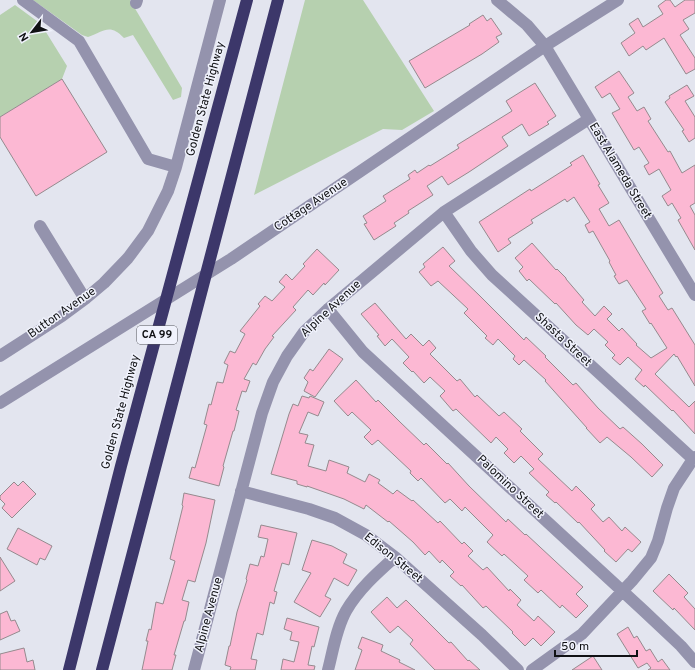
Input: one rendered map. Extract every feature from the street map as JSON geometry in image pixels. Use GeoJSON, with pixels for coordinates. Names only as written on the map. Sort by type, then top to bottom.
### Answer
{"type":"FeatureCollection","features":[{"type":"Feature","properties":{"kind":"highway","name":"Golden State Highway"},"geometry":{"type":"LineString","coordinates":[[69,670],[121,466],[248,0]]}},
{"type":"Feature","properties":{"kind":"highway","name":"CA 99"},"geometry":{"type":"LineString","coordinates":[[102,670],[278,0]]}},
{"type":"Feature","properties":{"kind":"street"},"geometry":{"type":"LineString","coordinates":[[23,0],[79,41],[148,159],[176,168]]}},
{"type":"Feature","properties":{"kind":"street","name":"Button Avenue"},"geometry":{"type":"LineString","coordinates":[[0,356],[62,316],[104,283],[128,258],[148,231],[168,191],[176,168],[220,0]]}},
{"type":"Feature","properties":{"kind":"street","name":"East Alameda Street"},"geometry":{"type":"LineString","coordinates":[[497,0],[527,25],[545,46],[695,295]]}},
{"type":"Feature","properties":{"kind":"street","name":"Cottage Avenue"},"geometry":{"type":"LineString","coordinates":[[0,403],[231,259],[545,46],[618,0]]}},
{"type":"Feature","properties":{"kind":"street","name":"Alpine Avenue"},"geometry":{"type":"LineString","coordinates":[[194,670],[262,414],[273,382],[287,356],[304,332],[328,309],[444,212],[589,119]]}},
{"type":"Feature","properties":{"kind":"street","name":"Shasta Street"},"geometry":{"type":"LineString","coordinates":[[444,212],[471,251],[492,275],[694,458]]}},
{"type":"Feature","properties":{"kind":"street"},"geometry":{"type":"LineString","coordinates":[[40,226],[85,299]]}},
{"type":"Feature","properties":{"kind":"street","name":"Palomino Street"},"geometry":{"type":"LineString","coordinates":[[328,309],[363,352],[681,646],[695,662]]}},
{"type":"Feature","properties":{"kind":"street"},"geometry":{"type":"LineString","coordinates":[[532,670],[582,634],[622,592],[651,558],[658,541],[674,488],[694,458]]}},
{"type":"Feature","properties":{"kind":"street","name":"Edison Street"},"geometry":{"type":"LineString","coordinates":[[241,491],[309,509],[335,518],[366,535],[394,557],[482,635],[518,670]]}},
{"type":"Feature","properties":{"kind":"street"},"geometry":{"type":"LineString","coordinates":[[328,670],[339,627],[346,612],[358,593],[394,557]]}},
{"type":"Feature","properties":{"kind":"green space"},"geometry":{"type":"Polygon","coordinates":[[[33,0],[130,0],[182,88],[181,97],[173,100],[133,35],[124,38],[115,31],[107,30],[88,37],[82,35],[33,0]]]}},
{"type":"Feature","properties":{"kind":"green space"},"geometry":{"type":"Polygon","coordinates":[[[305,0],[363,0],[434,111],[402,130],[383,129],[254,195],[305,0]]]}},
{"type":"Feature","properties":{"kind":"green space"},"geometry":{"type":"Polygon","coordinates":[[[15,5],[41,24],[67,66],[62,79],[0,117],[0,15],[15,5]]]}},
{"type":"Feature","properties":{"kind":"building"},"geometry":{"type":"Polygon","coordinates":[[[666,0],[670,0],[675,7],[685,0],[695,0],[695,13],[683,20],[689,29],[680,35],[695,58],[695,69],[686,74],[664,38],[646,50],[643,46],[629,56],[621,43],[635,33],[629,24],[638,18],[643,27],[663,14],[658,6],[666,0]]]}},
{"type":"Feature","properties":{"kind":"building"},"geometry":{"type":"Polygon","coordinates":[[[483,15],[487,21],[491,18],[502,34],[496,37],[499,42],[482,54],[425,88],[409,61],[470,25],[469,24],[483,15]]]}},
{"type":"Feature","properties":{"kind":"building"},"geometry":{"type":"Polygon","coordinates":[[[619,71],[634,93],[628,97],[637,111],[644,107],[651,119],[648,121],[668,152],[670,151],[682,173],[695,165],[695,203],[690,206],[695,215],[695,250],[678,220],[681,218],[672,203],[668,206],[662,196],[671,190],[659,169],[649,175],[644,166],[649,163],[639,147],[634,150],[612,113],[620,109],[610,93],[602,98],[595,87],[619,71]]]}},
{"type":"Feature","properties":{"kind":"building"},"geometry":{"type":"Polygon","coordinates":[[[62,79],[107,152],[36,196],[0,137],[0,117],[62,79]]]}},
{"type":"Feature","properties":{"kind":"building"},"geometry":{"type":"Polygon","coordinates":[[[535,83],[556,116],[547,122],[549,124],[529,136],[522,124],[502,137],[508,146],[469,172],[448,185],[442,176],[427,186],[433,195],[408,211],[409,213],[394,223],[396,226],[374,240],[364,224],[367,223],[363,216],[386,201],[383,196],[410,179],[408,175],[415,170],[417,173],[429,165],[430,166],[459,148],[457,145],[512,111],[506,101],[535,83]]]}},
{"type":"Feature","properties":{"kind":"building"},"geometry":{"type":"Polygon","coordinates":[[[687,85],[694,96],[685,101],[695,117],[695,138],[689,142],[682,131],[684,130],[665,102],[670,98],[669,96],[687,85]]]}},
{"type":"Feature","properties":{"kind":"building"},"geometry":{"type":"Polygon","coordinates":[[[583,155],[609,203],[599,209],[609,226],[619,220],[663,293],[659,296],[668,310],[672,308],[695,345],[695,386],[677,356],[676,357],[674,354],[655,374],[689,407],[695,401],[695,434],[673,410],[672,411],[645,385],[644,387],[635,379],[642,370],[628,357],[620,365],[612,358],[615,355],[605,345],[608,342],[594,329],[588,335],[529,279],[527,281],[519,271],[523,267],[515,258],[532,243],[556,270],[557,269],[566,278],[584,300],[582,302],[595,316],[604,306],[612,314],[607,319],[619,331],[622,328],[637,344],[636,345],[651,358],[667,348],[642,311],[646,309],[627,280],[619,284],[614,276],[616,275],[609,262],[610,261],[593,231],[589,233],[585,225],[590,222],[574,197],[567,202],[565,199],[531,220],[533,223],[508,239],[511,243],[498,252],[479,222],[530,189],[531,191],[572,165],[570,163],[583,155]]]}},
{"type":"Feature","properties":{"kind":"building"},"geometry":{"type":"Polygon","coordinates":[[[443,247],[455,261],[449,266],[524,340],[526,337],[573,385],[576,383],[598,408],[620,429],[623,427],[663,465],[652,477],[607,437],[600,443],[545,381],[546,380],[524,360],[519,365],[513,359],[515,356],[498,339],[493,345],[485,338],[487,336],[464,313],[468,309],[438,281],[431,286],[419,272],[425,267],[423,264],[443,247]]]}},
{"type":"Feature","properties":{"kind":"building"},"geometry":{"type":"Polygon","coordinates":[[[317,249],[339,270],[313,295],[308,290],[293,307],[296,310],[272,336],[274,337],[256,365],[253,363],[244,379],[250,381],[246,392],[242,391],[236,410],[239,411],[223,466],[219,486],[189,478],[192,467],[195,468],[207,425],[204,424],[209,404],[211,405],[217,382],[223,383],[228,365],[224,363],[230,351],[235,353],[245,334],[240,331],[260,306],[258,304],[265,296],[272,301],[285,287],[279,282],[286,274],[292,280],[305,266],[303,264],[317,249]]]}},
{"type":"Feature","properties":{"kind":"building"},"geometry":{"type":"Polygon","coordinates":[[[375,303],[406,339],[411,334],[423,346],[429,340],[436,348],[430,354],[457,381],[460,379],[475,397],[477,395],[499,416],[504,412],[522,429],[520,431],[543,454],[538,459],[572,491],[576,486],[595,505],[591,509],[603,522],[609,517],[622,531],[625,527],[641,542],[632,552],[628,549],[616,562],[604,551],[605,550],[579,522],[578,523],[556,502],[555,503],[546,495],[549,492],[529,473],[534,469],[521,456],[514,463],[504,453],[508,449],[496,437],[491,443],[456,409],[453,411],[440,396],[445,391],[430,377],[424,383],[403,363],[409,357],[392,339],[385,346],[377,336],[379,335],[361,314],[375,303]]]}},
{"type":"Feature","properties":{"kind":"building"},"geometry":{"type":"Polygon","coordinates":[[[329,349],[343,359],[315,397],[304,391],[308,382],[304,378],[310,369],[313,371],[329,349]]]}},
{"type":"Feature","properties":{"kind":"building"},"geometry":{"type":"Polygon","coordinates":[[[356,380],[376,402],[378,400],[424,445],[426,443],[447,464],[448,463],[506,522],[508,519],[525,535],[526,534],[583,587],[576,594],[588,606],[576,618],[562,605],[560,608],[541,590],[538,593],[524,580],[528,576],[504,554],[502,556],[487,542],[493,535],[465,507],[462,511],[450,499],[445,503],[421,478],[418,481],[410,473],[411,471],[378,440],[372,445],[364,437],[371,430],[352,412],[348,416],[334,401],[356,380]]]}},
{"type":"Feature","properties":{"kind":"building"},"geometry":{"type":"Polygon","coordinates":[[[302,396],[309,398],[310,396],[324,402],[318,416],[308,412],[299,433],[308,435],[305,443],[314,445],[308,466],[326,471],[329,460],[349,467],[347,473],[365,482],[369,474],[380,480],[378,483],[393,494],[397,490],[412,501],[413,500],[438,523],[440,521],[462,544],[464,542],[473,551],[468,556],[483,570],[487,567],[509,591],[510,589],[521,600],[517,605],[534,621],[538,616],[555,632],[541,646],[533,638],[525,646],[486,606],[483,608],[462,585],[461,586],[450,576],[454,572],[442,560],[440,563],[429,551],[425,555],[413,542],[389,521],[388,522],[366,505],[364,509],[344,499],[297,484],[297,481],[271,474],[289,414],[293,404],[298,406],[302,396]]]}},
{"type":"Feature","properties":{"kind":"building"},"geometry":{"type":"Polygon","coordinates":[[[23,481],[36,494],[12,518],[2,508],[5,504],[0,499],[0,496],[14,482],[18,486],[23,481]]]}},
{"type":"Feature","properties":{"kind":"building"},"geometry":{"type":"Polygon","coordinates":[[[184,493],[215,500],[206,543],[195,582],[188,580],[182,600],[189,602],[185,621],[174,655],[176,655],[172,670],[142,670],[148,641],[146,641],[149,629],[151,630],[156,602],[163,604],[175,561],[170,559],[183,506],[184,493]]]}},
{"type":"Feature","properties":{"kind":"building"},"geometry":{"type":"Polygon","coordinates":[[[261,525],[297,533],[289,565],[282,563],[274,591],[277,592],[274,604],[270,602],[263,635],[257,633],[251,659],[257,660],[255,670],[230,670],[231,667],[225,665],[250,564],[258,566],[261,556],[264,557],[268,539],[258,537],[261,525]]]}},
{"type":"Feature","properties":{"kind":"building"},"geometry":{"type":"Polygon","coordinates":[[[18,528],[52,546],[45,560],[40,558],[37,565],[7,549],[18,528]]]}},
{"type":"Feature","properties":{"kind":"building"},"geometry":{"type":"Polygon","coordinates":[[[312,540],[332,546],[347,554],[343,563],[357,570],[348,586],[334,578],[325,596],[331,599],[320,617],[294,602],[311,573],[302,570],[312,540]]]}},
{"type":"Feature","properties":{"kind":"building"},"geometry":{"type":"Polygon","coordinates":[[[0,557],[15,581],[0,591],[0,557]]]}},
{"type":"Feature","properties":{"kind":"building"},"geometry":{"type":"Polygon","coordinates":[[[669,574],[688,593],[684,597],[695,609],[695,630],[674,608],[673,610],[653,591],[669,574]]]}},
{"type":"Feature","properties":{"kind":"building"},"geometry":{"type":"Polygon","coordinates":[[[387,597],[397,608],[406,600],[449,643],[451,642],[468,661],[469,660],[480,670],[435,670],[410,644],[413,640],[398,626],[390,633],[371,612],[387,597]]]}},
{"type":"Feature","properties":{"kind":"building"},"geometry":{"type":"Polygon","coordinates":[[[7,611],[11,621],[15,620],[20,631],[0,640],[0,614],[7,611]]]}},
{"type":"Feature","properties":{"kind":"building"},"geometry":{"type":"Polygon","coordinates":[[[287,618],[319,627],[314,647],[312,646],[308,665],[315,666],[314,670],[281,670],[283,659],[294,662],[299,642],[290,640],[292,632],[284,629],[287,618]]]}},
{"type":"Feature","properties":{"kind":"building"},"geometry":{"type":"Polygon","coordinates":[[[628,627],[634,638],[637,636],[646,651],[650,649],[658,662],[662,659],[670,670],[648,670],[651,668],[647,663],[638,668],[617,634],[628,627]]]}},
{"type":"Feature","properties":{"kind":"building"},"geometry":{"type":"Polygon","coordinates":[[[362,637],[383,645],[381,651],[400,660],[399,662],[415,670],[355,670],[362,650],[358,648],[362,637]]]}},
{"type":"Feature","properties":{"kind":"building"},"geometry":{"type":"Polygon","coordinates":[[[24,648],[27,662],[33,660],[35,670],[0,670],[0,654],[24,648]]]}},
{"type":"Feature","properties":{"kind":"building"},"geometry":{"type":"Polygon","coordinates":[[[593,656],[602,670],[572,670],[593,656]]]}}]}
